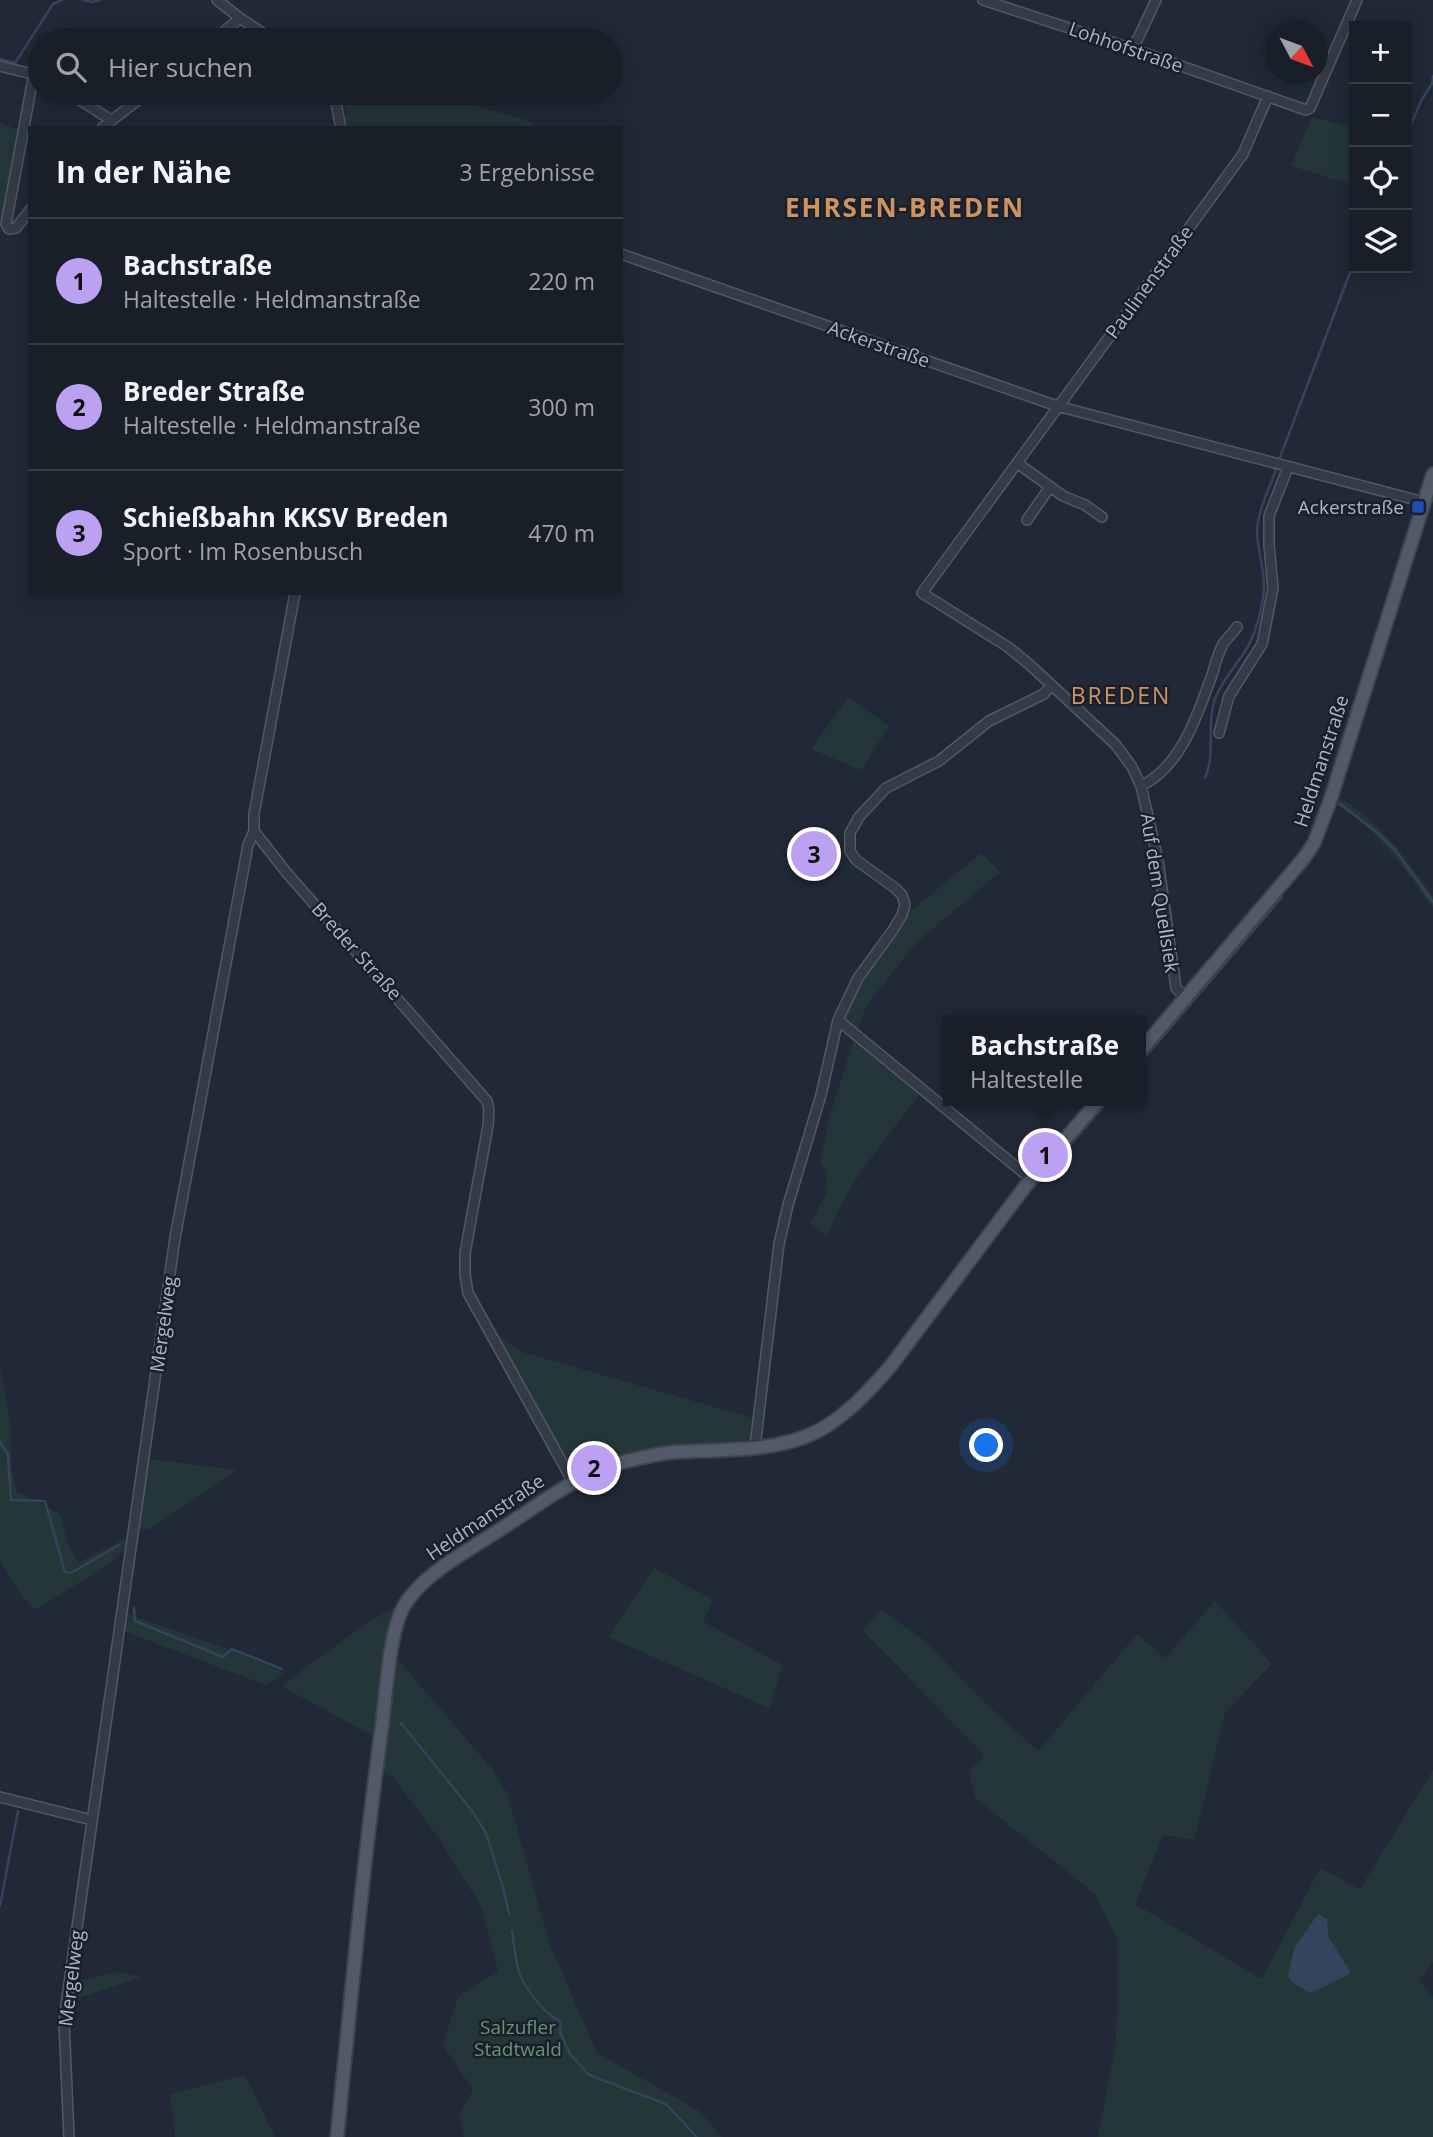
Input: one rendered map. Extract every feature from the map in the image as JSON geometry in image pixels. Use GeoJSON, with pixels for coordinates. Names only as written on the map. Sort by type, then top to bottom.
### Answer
{"type":"FeatureCollection","features":[{"type":"Feature","properties":{"kind":"main road","name":"Heldmanstraße"},"geometry":{"type":"LineString","coordinates":[[1146,1045],[1291,876],[1314,843],[1334,788],[1433,474]]}},
{"type":"Feature","properties":{"kind":"main road","name":"Heldmanstraße"},"geometry":{"type":"LineString","coordinates":[[337,2137],[376,1768],[397,1621],[408,1600],[424,1582],[454,1560],[573,1482],[626,1461],[671,1452],[778,1445],[818,1431],[872,1387],[907,1345],[1031,1179],[1094,1106]]}},
{"type":"Feature","properties":{"kind":"street"},"geometry":{"type":"LineString","coordinates":[[218,0],[255,28]]}},
{"type":"Feature","properties":{"kind":"street","name":"Lohhofstraße"},"geometry":{"type":"LineString","coordinates":[[983,0],[1268,96]]}},
{"type":"Feature","properties":{"kind":"street"},"geometry":{"type":"LineString","coordinates":[[1133,49],[1156,0]]}},
{"type":"Feature","properties":{"kind":"street"},"geometry":{"type":"LineString","coordinates":[[1268,96],[1306,110],[1310,108],[1357,0]]}},
{"type":"Feature","properties":{"kind":"street"},"geometry":{"type":"LineString","coordinates":[[228,28],[240,18]]}},
{"type":"Feature","properties":{"kind":"street"},"geometry":{"type":"LineString","coordinates":[[0,66],[28,72]]}},
{"type":"Feature","properties":{"kind":"street","name":"Paulinenstraße"},"geometry":{"type":"LineString","coordinates":[[922,593],[1243,154],[1268,96]]}},
{"type":"Feature","properties":{"kind":"street"},"geometry":{"type":"LineString","coordinates":[[28,213],[16,228],[9,229],[6,224],[31,105]]}},
{"type":"Feature","properties":{"kind":"street"},"geometry":{"type":"LineString","coordinates":[[88,105],[111,120]]}},
{"type":"Feature","properties":{"kind":"street"},"geometry":{"type":"LineString","coordinates":[[104,126],[131,105]]}},
{"type":"Feature","properties":{"kind":"street"},"geometry":{"type":"LineString","coordinates":[[336,105],[341,126]]}},
{"type":"Feature","properties":{"kind":"street","name":"Ackerstraße"},"geometry":{"type":"LineString","coordinates":[[623,255],[1058,406],[1424,502]]}},
{"type":"Feature","properties":{"kind":"street"},"geometry":{"type":"LineString","coordinates":[[1017,463],[1063,496],[1085,505],[1102,517]]}},
{"type":"Feature","properties":{"kind":"street"},"geometry":{"type":"LineString","coordinates":[[1219,733],[1229,696],[1262,644],[1273,588],[1269,516],[1289,467]]}},
{"type":"Feature","properties":{"kind":"street"},"geometry":{"type":"LineString","coordinates":[[1027,520],[1050,487]]}},
{"type":"Feature","properties":{"kind":"street","name":"Auf dem Quellsiek"},"geometry":{"type":"LineString","coordinates":[[922,593],[1008,647],[1124,754],[1141,786],[1157,860],[1174,980],[1176,988],[1186,998]]}},
{"type":"Feature","properties":{"kind":"street"},"geometry":{"type":"LineString","coordinates":[[254,831],[254,814],[295,595]]}},
{"type":"Feature","properties":{"kind":"street"},"geometry":{"type":"LineString","coordinates":[[1141,786],[1172,760],[1184,744],[1223,645],[1237,627]]}},
{"type":"Feature","properties":{"kind":"street"},"geometry":{"type":"LineString","coordinates":[[755,1447],[779,1244],[821,1095],[838,1020],[858,978],[893,930],[905,905],[902,895],[895,888],[856,860],[849,851],[850,833],[859,817],[886,788],[939,761],[989,721],[1044,694],[1051,686]]}},
{"type":"Feature","properties":{"kind":"street","name":"Breder Straße"},"geometry":{"type":"LineString","coordinates":[[254,831],[286,872],[487,1101],[488,1126],[465,1253],[468,1293],[573,1482]]}},
{"type":"Feature","properties":{"kind":"street","name":"Mergelweg"},"geometry":{"type":"LineString","coordinates":[[69,2137],[64,2022],[92,1819],[175,1238],[248,845],[254,831]]}},
{"type":"Feature","properties":{"kind":"street"},"geometry":{"type":"LineString","coordinates":[[838,1020],[1031,1179]]}},
{"type":"Feature","properties":{"kind":"street"},"geometry":{"type":"LineString","coordinates":[[0,1797],[92,1819]]}},
{"type":"Feature","properties":{"kind":"green space"},"geometry":{"type":"Polygon","coordinates":[[[344,105],[474,105],[535,123],[534,126],[348,126],[344,105]]]}},
{"type":"Feature","properties":{"kind":"green space"},"geometry":{"type":"Polygon","coordinates":[[[1312,117],[1349,126],[1349,183],[1291,166],[1312,117]]]}},
{"type":"Feature","properties":{"kind":"green space"},"geometry":{"type":"Polygon","coordinates":[[[0,123],[21,131],[4,226],[0,225],[0,123]]]}},
{"type":"Feature","properties":{"kind":"green space"},"geometry":{"type":"Polygon","coordinates":[[[848,697],[889,726],[861,770],[811,749],[848,697]]]}},
{"type":"Feature","properties":{"kind":"green space"},"geometry":{"type":"Polygon","coordinates":[[[1341,798],[1366,816],[1398,848],[1433,896],[1433,908],[1392,853],[1362,822],[1335,804],[1341,798]]]}},
{"type":"Feature","properties":{"kind":"green space"},"geometry":{"type":"Polygon","coordinates":[[[981,853],[1000,872],[916,943],[867,1005],[857,1030],[843,1018],[858,983],[906,915],[981,853]]]}},
{"type":"Feature","properties":{"kind":"green space"},"geometry":{"type":"Polygon","coordinates":[[[855,1036],[922,1091],[856,1179],[827,1237],[810,1223],[826,1194],[827,1172],[820,1162],[831,1112],[855,1036]]]}},
{"type":"Feature","properties":{"kind":"green space"},"geometry":{"type":"Polygon","coordinates":[[[494,1332],[522,1352],[756,1419],[753,1439],[748,1444],[585,1472],[570,1469],[494,1332]]]}},
{"type":"Feature","properties":{"kind":"green space"},"geometry":{"type":"Polygon","coordinates":[[[0,1368],[11,1427],[11,1466],[17,1492],[42,1503],[61,1516],[67,1542],[78,1563],[128,1537],[126,1549],[106,1566],[35,1610],[0,1561],[0,1368]]]}},
{"type":"Feature","properties":{"kind":"green space"},"geometry":{"type":"Polygon","coordinates":[[[149,1459],[238,1470],[148,1530],[139,1529],[149,1459]]]}},
{"type":"Feature","properties":{"kind":"green space"},"geometry":{"type":"Polygon","coordinates":[[[654,1568],[713,1600],[703,1622],[783,1665],[769,1708],[608,1637],[654,1568]]]}},
{"type":"Feature","properties":{"kind":"green space"},"geometry":{"type":"Polygon","coordinates":[[[1215,1601],[1272,1664],[1225,1713],[1194,1840],[1163,1835],[1135,1904],[1262,1979],[1320,1868],[1360,1889],[1433,1770],[1433,1962],[1419,1980],[1433,1997],[1433,2137],[1098,2137],[1116,2042],[1118,1940],[1095,1894],[975,1798],[969,1771],[984,1755],[862,1630],[881,1610],[925,1641],[979,1697],[1038,1751],[1137,1634],[1165,1658],[1215,1601]]]}},
{"type":"Feature","properties":{"kind":"green space"},"geometry":{"type":"Polygon","coordinates":[[[400,1604],[375,1737],[281,1686],[364,1625],[400,1604]]]}},
{"type":"Feature","properties":{"kind":"green space"},"geometry":{"type":"Polygon","coordinates":[[[127,1614],[236,1652],[285,1673],[265,1685],[124,1631],[127,1614]]]}},
{"type":"Feature","properties":{"kind":"green space","name":"Salzufler Stadtwald"},"geometry":{"type":"Polygon","coordinates":[[[394,1657],[493,1770],[507,1793],[549,1942],[597,2053],[699,2111],[722,2137],[464,2137],[459,2115],[473,2090],[443,2045],[458,1996],[498,1971],[482,1908],[438,1837],[392,1776],[381,1774],[394,1657]]]}},
{"type":"Feature","properties":{"kind":"green space"},"geometry":{"type":"Polygon","coordinates":[[[118,1972],[143,1977],[72,2000],[74,1982],[118,1972]]]}},
{"type":"Feature","properties":{"kind":"green space"},"geometry":{"type":"Polygon","coordinates":[[[245,2075],[275,2137],[175,2137],[170,2094],[245,2075]]]}},
{"type":"Feature","properties":{"kind":"water"},"geometry":{"type":"Polygon","coordinates":[[[1318,1914],[1327,1919],[1328,1936],[1351,1973],[1311,1993],[1294,1984],[1288,1976],[1294,1948],[1318,1914]]]}},
{"type":"Feature","properties":{"kind":"waterway"},"geometry":{"type":"LineString","coordinates":[[38,28],[53,4],[62,0]]}},
{"type":"Feature","properties":{"kind":"waterway"},"geometry":{"type":"LineString","coordinates":[[83,0],[100,0]]}},
{"type":"Feature","properties":{"kind":"waterway"},"geometry":{"type":"LineString","coordinates":[[0,59],[15,63],[28,43]]}},
{"type":"Feature","properties":{"kind":"waterway"},"geometry":{"type":"LineString","coordinates":[[1412,122],[1432,84],[1433,76]]}},
{"type":"Feature","properties":{"kind":"waterway"},"geometry":{"type":"LineString","coordinates":[[1279,460],[1350,273]]}},
{"type":"Feature","properties":{"kind":"waterway"},"geometry":{"type":"LineString","coordinates":[[1205,778],[1210,759],[1211,719],[1215,699],[1248,647],[1260,612],[1264,581],[1257,533],[1261,508],[1277,467]]}},
{"type":"Feature","properties":{"kind":"waterway"},"geometry":{"type":"LineString","coordinates":[[1339,803],[1395,850],[1433,902]]}},
{"type":"Feature","properties":{"kind":"waterway"},"geometry":{"type":"LineString","coordinates":[[1146,1056],[1282,897]]}},
{"type":"Feature","properties":{"kind":"waterway"},"geometry":{"type":"LineString","coordinates":[[1039,1181],[1104,1106]]}},
{"type":"Feature","properties":{"kind":"waterway"},"geometry":{"type":"LineString","coordinates":[[0,1442],[8,1455],[11,1500],[45,1501],[65,1572],[71,1573],[119,1545]]}},
{"type":"Feature","properties":{"kind":"waterway"},"geometry":{"type":"LineString","coordinates":[[134,1608],[135,1621],[223,1657],[232,1649],[282,1669]]}},
{"type":"Feature","properties":{"kind":"waterway"},"geometry":{"type":"LineString","coordinates":[[401,1723],[472,1811],[486,1833],[509,1914]]}},
{"type":"Feature","properties":{"kind":"waterway"},"geometry":{"type":"LineString","coordinates":[[0,1906],[18,1811]]}},
{"type":"Feature","properties":{"kind":"waterway"},"geometry":{"type":"LineString","coordinates":[[512,1931],[520,1975],[539,2004],[561,2022],[560,2032],[570,2054],[589,2075],[666,2104],[697,2137]]}},
{"type":"Feature","properties":{"kind":"place","name":"Ackerstraße"},"geometry":{"type":"Point","coordinates":[1418,507]}},
{"type":"Feature","properties":{"kind":"place","name":"Schießbahn KKSV Breden"},"geometry":{"type":"Point","coordinates":[814,854]}},
{"type":"Feature","properties":{"kind":"place","name":"Bachstraße"},"geometry":{"type":"Point","coordinates":[1045,1155]}},
{"type":"Feature","properties":{"kind":"place","name":"Breder Straße"},"geometry":{"type":"Point","coordinates":[594,1468]}},
{"type":"Feature","properties":{"kind":"district","name":"EHRSEN-BREDEN"},"geometry":{"type":"Point","coordinates":[905,208]}},
{"type":"Feature","properties":{"kind":"district","name":"BREDEN"},"geometry":{"type":"Point","coordinates":[1121,696]}}]}
